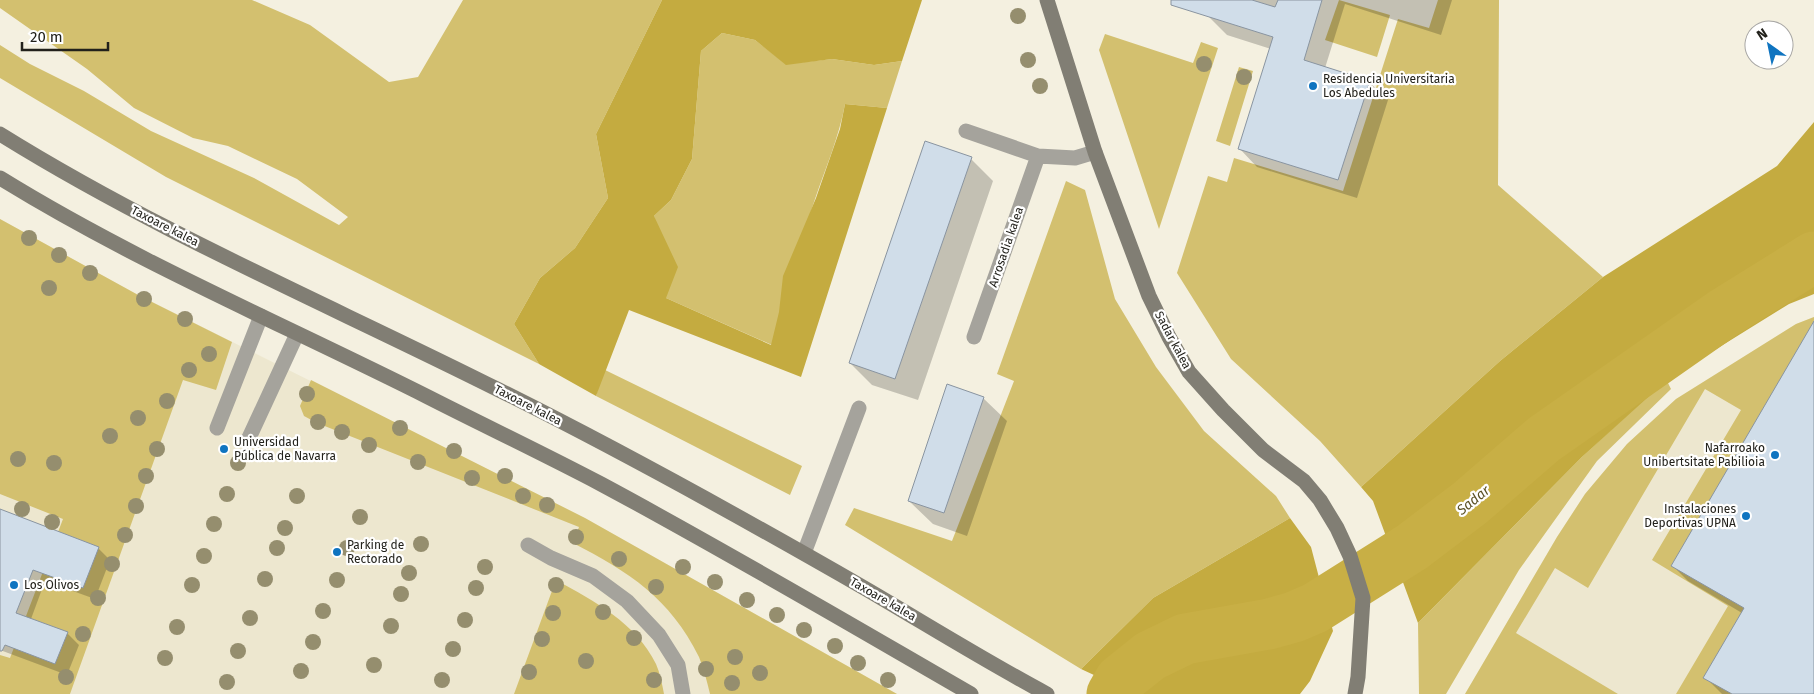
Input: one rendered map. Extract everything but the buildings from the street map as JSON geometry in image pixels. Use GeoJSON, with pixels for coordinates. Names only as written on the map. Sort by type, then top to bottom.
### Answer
{"type":"FeatureCollection","features":[{"type":"Feature","properties":{"kind":"street","name":"Sadar kalea"},"geometry":{"type":"LineString","coordinates":[[1047,0],[1095,152],[1149,296],[1169,337],[1189,372],[1223,410],[1263,450],[1304,481],[1320,500],[1337,528],[1350,556],[1363,598],[1358,677],[1355,694]]}},
{"type":"Feature","properties":{"kind":"street"},"geometry":{"type":"LineString","coordinates":[[966,131],[1038,156],[1075,158],[1095,152]]}},
{"type":"Feature","properties":{"kind":"street","name":"Taxoare kalea"},"geometry":{"type":"LineString","coordinates":[[0,134],[126,207],[500,390],[642,464],[804,553],[1047,694]]}},
{"type":"Feature","properties":{"kind":"street","name":"Arrosadia kalea"},"geometry":{"type":"LineString","coordinates":[[974,337],[1038,156]]}},
{"type":"Feature","properties":{"kind":"street"},"geometry":{"type":"LineString","coordinates":[[0,178],[122,247],[424,395],[600,484],[760,572],[971,694]]}},
{"type":"Feature","properties":{"kind":"street"},"geometry":{"type":"LineString","coordinates":[[218,428],[262,316]]}},
{"type":"Feature","properties":{"kind":"street"},"geometry":{"type":"LineString","coordinates":[[248,440],[297,334]]}},
{"type":"Feature","properties":{"kind":"street"},"geometry":{"type":"LineString","coordinates":[[804,553],[859,408]]}},
{"type":"Feature","properties":{"kind":"street"},"geometry":{"type":"LineString","coordinates":[[528,545],[551,558],[593,576],[627,601],[659,635],[678,665],[683,694]]}},
{"type":"Feature","properties":{"kind":"shaded area"},"geometry":{"type":"Polygon","coordinates":[[[0,0],[252,0],[310,25],[389,82],[418,77],[463,0],[662,0],[596,134],[608,198],[575,248],[540,278],[514,324],[539,364],[166,177],[0,78],[0,45],[30,64],[84,91],[151,131],[254,178],[339,225],[348,217],[297,179],[228,146],[193,138],[134,108],[87,69],[0,8],[0,0]]]}},
{"type":"Feature","properties":{"kind":"shaded area"},"geometry":{"type":"Polygon","coordinates":[[[662,0],[922,0],[902,61],[874,65],[832,59],[786,65],[755,40],[722,33],[701,51],[692,159],[671,200],[654,216],[678,267],[666,298],[771,345],[779,312],[783,276],[816,198],[840,129],[845,104],[887,108],[801,377],[629,310],[596,396],[539,364],[514,324],[540,278],[575,248],[608,198],[596,134],[662,0]]]}},
{"type":"Feature","properties":{"kind":"shaded area"},"geometry":{"type":"Polygon","coordinates":[[[1339,0],[1390,15],[1377,57],[1325,40],[1339,0]]]}},
{"type":"Feature","properties":{"kind":"shaded area"},"geometry":{"type":"Polygon","coordinates":[[[1438,0],[1499,0],[1498,185],[1603,277],[1500,361],[1361,487],[1320,441],[1231,359],[1177,273],[1208,176],[1227,182],[1234,158],[1343,191],[1398,19],[1429,28],[1438,0]]]}},
{"type":"Feature","properties":{"kind":"shaded area"},"geometry":{"type":"Polygon","coordinates":[[[722,33],[755,40],[786,64],[832,59],[874,65],[902,61],[887,108],[845,104],[836,140],[792,271],[772,345],[666,298],[654,216],[671,200],[692,159],[701,51],[722,33]]]}},
{"type":"Feature","properties":{"kind":"shaded area"},"geometry":{"type":"Polygon","coordinates":[[[1105,34],[1193,63],[1201,42],[1218,48],[1159,229],[1099,50],[1105,34]]]}},
{"type":"Feature","properties":{"kind":"shaded area"},"geometry":{"type":"Polygon","coordinates":[[[1239,67],[1253,71],[1230,146],[1216,141],[1239,67]]]}},
{"type":"Feature","properties":{"kind":"shaded area"},"geometry":{"type":"Polygon","coordinates":[[[1814,122],[1814,294],[1789,304],[1668,379],[1582,457],[1418,623],[1373,501],[1361,487],[1500,361],[1603,277],[1777,166],[1814,122]]]}},
{"type":"Feature","properties":{"kind":"shaded area"},"geometry":{"type":"Polygon","coordinates":[[[1066,181],[1085,190],[1115,299],[1156,367],[1204,431],[1276,496],[1290,518],[1153,598],[1081,669],[845,525],[854,508],[952,541],[1014,381],[997,374],[1066,181]]]}},
{"type":"Feature","properties":{"kind":"shaded area","name":"Universidad Pública de Navarra"},"geometry":{"type":"Polygon","coordinates":[[[0,219],[140,296],[585,518],[897,694],[0,694],[0,219]]]}},
{"type":"Feature","properties":{"kind":"shaded area"},"geometry":{"type":"Polygon","coordinates":[[[0,219],[140,296],[232,342],[216,390],[183,380],[70,694],[0,694],[0,655],[10,658],[63,519],[0,494],[0,219]]]}},
{"type":"Feature","properties":{"kind":"shaded area","name":"Instalaciones Deportivas UPNA"},"geometry":{"type":"Polygon","coordinates":[[[1814,317],[1814,694],[1465,694],[1557,537],[1585,494],[1627,444],[1676,399],[1796,324],[1814,317]]]}},
{"type":"Feature","properties":{"kind":"shaded area","name":"Instalaciones Deportivas UPNA"},"geometry":{"type":"Polygon","coordinates":[[[1814,317],[1814,694],[1676,694],[1728,606],[1652,560],[1741,410],[1705,389],[1588,588],[1555,568],[1516,633],[1618,694],[1465,694],[1557,537],[1585,494],[1627,444],[1676,399],[1796,324],[1814,317]]]}},
{"type":"Feature","properties":{"kind":"shaded area"},"geometry":{"type":"Polygon","coordinates":[[[603,369],[802,466],[790,495],[596,396],[603,369]]]}},
{"type":"Feature","properties":{"kind":"shaded area"},"geometry":{"type":"Polygon","coordinates":[[[1666,379],[1671,389],[1597,461],[1519,570],[1446,694],[1419,694],[1418,623],[1582,457],[1666,379]]]}},
{"type":"Feature","properties":{"kind":"shaded area"},"geometry":{"type":"Polygon","coordinates":[[[311,380],[585,518],[897,694],[710,694],[699,657],[688,636],[675,618],[630,576],[573,543],[579,527],[317,423],[304,416],[300,406],[311,380]]]}},
{"type":"Feature","properties":{"kind":"shaded area"},"geometry":{"type":"Polygon","coordinates":[[[1290,518],[1311,547],[1333,631],[1310,681],[1300,694],[1135,694],[1081,669],[1153,598],[1290,518]]]}},
{"type":"Feature","properties":{"kind":"shaded area"},"geometry":{"type":"Polygon","coordinates":[[[556,580],[613,614],[626,625],[648,649],[660,675],[664,694],[514,694],[556,580]]]}},
{"type":"Feature","properties":{"kind":"waterway","name":"Sadar"},"geometry":{"type":"LineString","coordinates":[[1112,694],[1120,680],[1150,656],[1185,639],[1269,624],[1294,617],[1315,608],[1412,547],[1470,503],[1544,439],[1724,313],[1814,257]]}},
{"type":"Feature","properties":{"kind":"place","name":"Residencia Universitaria Los Abedules"},"geometry":{"type":"Point","coordinates":[1313,86]}},
{"type":"Feature","properties":{"kind":"place","name":"Universidad Pública de Navarra"},"geometry":{"type":"Point","coordinates":[224,449]}},
{"type":"Feature","properties":{"kind":"place","name":"Nafarroako Unibertsitate Pabilioia"},"geometry":{"type":"Point","coordinates":[1775,455]}},
{"type":"Feature","properties":{"kind":"place","name":"Instalaciones Deportivas UPNA"},"geometry":{"type":"Point","coordinates":[1746,516]}},
{"type":"Feature","properties":{"kind":"place","name":"Parking de Rectorado"},"geometry":{"type":"Point","coordinates":[337,552]}},
{"type":"Feature","properties":{"kind":"place","name":"Los Olivos"},"geometry":{"type":"Point","coordinates":[14,585]}}]}
